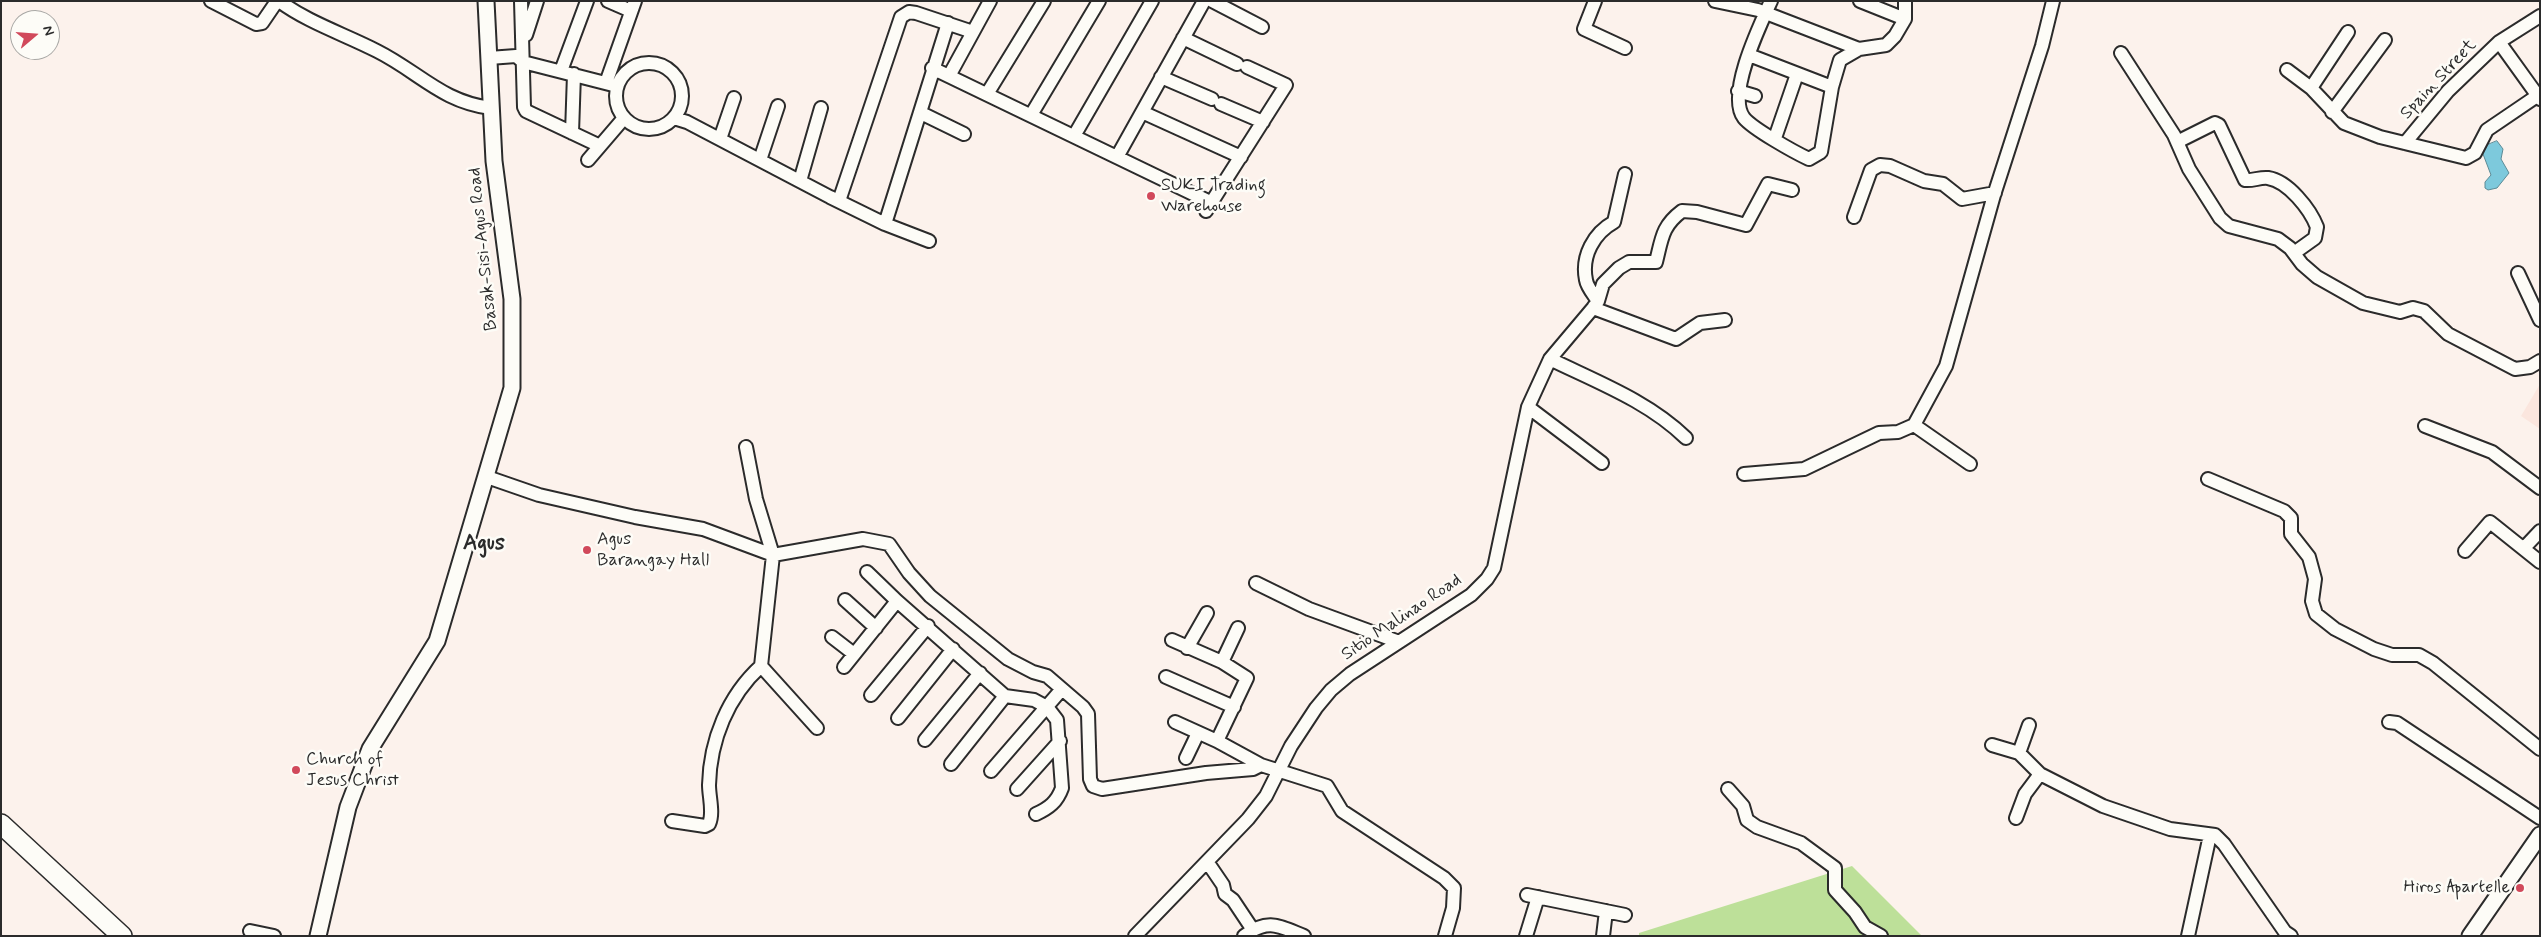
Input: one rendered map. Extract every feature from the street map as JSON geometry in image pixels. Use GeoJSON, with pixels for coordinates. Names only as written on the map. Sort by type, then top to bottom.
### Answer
{"type":"FeatureCollection","features":[{"type":"Feature","properties":{"kind":"main road"},"geometry":{"type":"LineString","coordinates":[[1,824],[122,936]]}},
{"type":"Feature","properties":{"kind":"street"},"geometry":{"type":"LineString","coordinates":[[211,1],[256,24],[262,23],[278,1],[298,15],[378,51],[451,98],[473,106],[492,108]]}},
{"type":"Feature","properties":{"kind":"street","name":"Basak-Sisi-Agus Road"},"geometry":{"type":"LineString","coordinates":[[318,936],[348,807],[370,749],[437,641],[512,388],[512,299],[494,161],[486,1]]}},
{"type":"Feature","properties":{"kind":"street"},"geometry":{"type":"LineString","coordinates":[[521,1],[524,107],[526,111],[600,146]]}},
{"type":"Feature","properties":{"kind":"street"},"geometry":{"type":"LineString","coordinates":[[523,42],[536,1]]}},
{"type":"Feature","properties":{"kind":"street"},"geometry":{"type":"LineString","coordinates":[[572,133],[567,72],[587,1]]}},
{"type":"Feature","properties":{"kind":"street"},"geometry":{"type":"LineString","coordinates":[[489,62],[516,56],[523,62],[612,84],[632,68],[646,63],[662,65],[674,74],[681,88],[681,104],[674,118],[660,127],[649,129],[633,125],[624,118],[617,103],[612,84],[633,6],[608,1]]}},
{"type":"Feature","properties":{"kind":"street"},"geometry":{"type":"LineString","coordinates":[[949,76],[990,1]]}},
{"type":"Feature","properties":{"kind":"street"},"geometry":{"type":"LineString","coordinates":[[987,94],[1044,1]]}},
{"type":"Feature","properties":{"kind":"street"},"geometry":{"type":"LineString","coordinates":[[1031,116],[1099,1]]}},
{"type":"Feature","properties":{"kind":"street"},"geometry":{"type":"LineString","coordinates":[[1074,136],[1152,1]]}},
{"type":"Feature","properties":{"kind":"street"},"geometry":{"type":"LineString","coordinates":[[1117,157],[1204,1]]}},
{"type":"Feature","properties":{"kind":"street"},"geometry":{"type":"LineString","coordinates":[[1212,1],[1262,27]]}},
{"type":"Feature","properties":{"kind":"street"},"geometry":{"type":"LineString","coordinates":[[1595,1],[1584,29],[1625,48]]}},
{"type":"Feature","properties":{"kind":"street"},"geometry":{"type":"LineString","coordinates":[[1715,1],[1768,7],[1859,49]]}},
{"type":"Feature","properties":{"kind":"street"},"geometry":{"type":"LineString","coordinates":[[1860,1],[1905,19]]}},
{"type":"Feature","properties":{"kind":"street"},"geometry":{"type":"LineString","coordinates":[[1768,7],[1749,55],[1738,91],[1739,109],[1753,126],[1808,159],[1820,152],[1832,87],[1840,60],[1859,49],[1886,45],[1905,19],[1905,1]]}},
{"type":"Feature","properties":{"kind":"street"},"geometry":{"type":"LineString","coordinates":[[1744,474],[1804,469],[1879,433],[1898,432],[1914,425],[1946,366],[1995,193],[2042,46],[2053,1]]}},
{"type":"Feature","properties":{"kind":"street"},"geometry":{"type":"LineString","coordinates":[[839,201],[901,17],[909,12],[972,32]]}},
{"type":"Feature","properties":{"kind":"street","name":"Spain Street"},"geometry":{"type":"LineString","coordinates":[[2405,143],[2448,91],[2499,42],[2540,16]]}},
{"type":"Feature","properties":{"kind":"street"},"geometry":{"type":"LineString","coordinates":[[885,224],[921,113],[932,68],[948,23]]}},
{"type":"Feature","properties":{"kind":"street"},"geometry":{"type":"LineString","coordinates":[[2311,88],[2348,32]]}},
{"type":"Feature","properties":{"kind":"street"},"geometry":{"type":"LineString","coordinates":[[932,68],[1117,157],[1209,207],[1286,85],[1183,38]]}},
{"type":"Feature","properties":{"kind":"street"},"geometry":{"type":"LineString","coordinates":[[2332,112],[2385,40]]}},
{"type":"Feature","properties":{"kind":"street"},"geometry":{"type":"LineString","coordinates":[[2288,70],[2311,88],[2344,123],[2380,138],[2466,158],[2475,153],[2487,130],[2539,96],[2499,42]]}},
{"type":"Feature","properties":{"kind":"street"},"geometry":{"type":"LineString","coordinates":[[2121,53],[2177,142],[2190,169],[2220,218],[2229,226],[2278,239],[2317,277],[2363,303],[2400,312],[2414,308],[2424,311],[2448,334],[2515,369],[2530,367],[2540,361]]}},
{"type":"Feature","properties":{"kind":"street"},"geometry":{"type":"LineString","coordinates":[[1749,55],[1832,87]]}},
{"type":"Feature","properties":{"kind":"street"},"geometry":{"type":"LineString","coordinates":[[1775,138],[1797,74]]}},
{"type":"Feature","properties":{"kind":"street"},"geometry":{"type":"LineString","coordinates":[[1161,77],[1263,122]]}},
{"type":"Feature","properties":{"kind":"street"},"geometry":{"type":"LineString","coordinates":[[1738,91],[1755,96]]}},
{"type":"Feature","properties":{"kind":"street"},"geometry":{"type":"LineString","coordinates":[[720,139],[734,98]]}},
{"type":"Feature","properties":{"kind":"street"},"geometry":{"type":"LineString","coordinates":[[760,160],[778,106]]}},
{"type":"Feature","properties":{"kind":"street"},"geometry":{"type":"LineString","coordinates":[[800,181],[821,108]]}},
{"type":"Feature","properties":{"kind":"street"},"geometry":{"type":"LineString","coordinates":[[1142,112],[1241,157]]}},
{"type":"Feature","properties":{"kind":"street"},"geometry":{"type":"LineString","coordinates":[[921,113],[964,134]]}},
{"type":"Feature","properties":{"kind":"street"},"geometry":{"type":"LineString","coordinates":[[588,160],[624,118]]}},
{"type":"Feature","properties":{"kind":"street"},"geometry":{"type":"LineString","coordinates":[[674,118],[720,139],[885,224],[928,241]]}},
{"type":"Feature","properties":{"kind":"street"},"geometry":{"type":"LineString","coordinates":[[2177,142],[2215,123],[2219,125],[2244,180],[2270,178],[2292,192],[2317,227],[2314,238],[2294,253]]}},
{"type":"Feature","properties":{"kind":"street"},"geometry":{"type":"LineString","coordinates":[[1854,217],[1871,170],[1880,165],[1890,166],[1924,182],[1943,184],[1962,199],[1995,193]]}},
{"type":"Feature","properties":{"kind":"street"},"geometry":{"type":"LineString","coordinates":[[1625,174],[1614,222],[1598,233],[1587,259],[1586,281],[1595,304],[1676,339],[1700,323],[1725,320]]}},
{"type":"Feature","properties":{"kind":"street","name":"Sitio Malinao Road"},"geometry":{"type":"LineString","coordinates":[[1134,936],[1208,863],[1266,796],[1278,771],[1311,716],[1331,690],[1350,674],[1471,595],[1491,574],[1494,568],[1528,407],[1550,359],[1595,304],[1603,284],[1619,268],[1629,262],[1656,262],[1664,228],[1670,220],[1682,211],[1697,212],[1746,226],[1768,184],[1792,190]]}},
{"type":"Feature","properties":{"kind":"street"},"geometry":{"type":"LineString","coordinates":[[2518,274],[2540,320]]}},
{"type":"Feature","properties":{"kind":"street"},"geometry":{"type":"LineString","coordinates":[[1550,359],[1625,395],[1665,418],[1686,438]]}},
{"type":"Feature","properties":{"kind":"street"},"geometry":{"type":"LineString","coordinates":[[1528,407],[1602,463]]}},
{"type":"Feature","properties":{"kind":"street"},"geometry":{"type":"LineString","coordinates":[[1914,425],[1970,464]]}},
{"type":"Feature","properties":{"kind":"street"},"geometry":{"type":"LineString","coordinates":[[2425,426],[2492,452],[2540,488]]}},
{"type":"Feature","properties":{"kind":"street"},"geometry":{"type":"LineString","coordinates":[[746,447],[754,491],[773,555],[761,648],[761,666],[818,728]]}},
{"type":"Feature","properties":{"kind":"street"},"geometry":{"type":"LineString","coordinates":[[487,477],[540,495],[635,517],[703,529],[773,555],[862,539],[889,544],[930,596],[1008,659],[1034,672],[1047,676],[1083,707],[1088,714],[1090,779],[1093,786],[1102,789],[1206,773],[1253,769],[1261,765]]}},
{"type":"Feature","properties":{"kind":"street"},"geometry":{"type":"LineString","coordinates":[[2208,479],[2284,511],[2291,518],[2291,534],[2309,557],[2315,579],[2312,601],[2316,614],[2335,629],[2374,649],[2392,655],[2419,655],[2433,663],[2540,750]]}},
{"type":"Feature","properties":{"kind":"street"},"geometry":{"type":"LineString","coordinates":[[2464,551],[2490,522],[2540,562]]}},
{"type":"Feature","properties":{"kind":"street"},"geometry":{"type":"LineString","coordinates":[[2524,548],[2540,531]]}},
{"type":"Feature","properties":{"kind":"street"},"geometry":{"type":"LineString","coordinates":[[867,572],[1006,696],[1034,700],[1047,707],[1057,720],[1062,788],[1060,796],[1049,808],[1036,814]]}},
{"type":"Feature","properties":{"kind":"street"},"geometry":{"type":"LineString","coordinates":[[1256,583],[1310,609],[1399,642]]}},
{"type":"Feature","properties":{"kind":"street"},"geometry":{"type":"LineString","coordinates":[[845,600],[876,628]]}},
{"type":"Feature","properties":{"kind":"street"},"geometry":{"type":"LineString","coordinates":[[844,667],[898,601]]}},
{"type":"Feature","properties":{"kind":"street"},"geometry":{"type":"LineString","coordinates":[[1187,648],[1207,613]]}},
{"type":"Feature","properties":{"kind":"street"},"geometry":{"type":"LineString","coordinates":[[871,696],[928,626]]}},
{"type":"Feature","properties":{"kind":"street"},"geometry":{"type":"LineString","coordinates":[[1222,662],[1238,628]]}},
{"type":"Feature","properties":{"kind":"street"},"geometry":{"type":"LineString","coordinates":[[832,637],[854,654]]}},
{"type":"Feature","properties":{"kind":"street"},"geometry":{"type":"LineString","coordinates":[[1172,640],[1222,662],[1247,678],[1217,741]]}},
{"type":"Feature","properties":{"kind":"street"},"geometry":{"type":"LineString","coordinates":[[898,718],[953,649]]}},
{"type":"Feature","properties":{"kind":"street"},"geometry":{"type":"LineString","coordinates":[[672,821],[705,826],[709,824],[709,784],[721,723],[724,714],[736,698],[744,681],[761,666]]}},
{"type":"Feature","properties":{"kind":"street"},"geometry":{"type":"LineString","coordinates":[[925,740],[980,673]]}},
{"type":"Feature","properties":{"kind":"street"},"geometry":{"type":"LineString","coordinates":[[1166,676],[1234,707]]}},
{"type":"Feature","properties":{"kind":"street"},"geometry":{"type":"LineString","coordinates":[[991,770],[1062,689]]}},
{"type":"Feature","properties":{"kind":"street"},"geometry":{"type":"LineString","coordinates":[[951,764],[1006,696]]}},
{"type":"Feature","properties":{"kind":"street"},"geometry":{"type":"LineString","coordinates":[[1175,722],[1217,741],[1261,765],[1327,786],[1342,811],[1444,878],[1454,888],[1453,908],[1446,936]]}},
{"type":"Feature","properties":{"kind":"street"},"geometry":{"type":"LineString","coordinates":[[2389,722],[2397,723],[2540,818]]}},
{"type":"Feature","properties":{"kind":"street"},"geometry":{"type":"LineString","coordinates":[[2019,753],[2029,725]]}},
{"type":"Feature","properties":{"kind":"street"},"geometry":{"type":"LineString","coordinates":[[1186,758],[1198,733]]}},
{"type":"Feature","properties":{"kind":"street"},"geometry":{"type":"LineString","coordinates":[[1017,789],[1060,741]]}},
{"type":"Feature","properties":{"kind":"street"},"geometry":{"type":"LineString","coordinates":[[1992,745],[2019,753],[2040,774],[2103,806],[2141,821],[2170,829],[2218,837],[2284,930],[2291,936]]}},
{"type":"Feature","properties":{"kind":"street"},"geometry":{"type":"LineString","coordinates":[[2016,818],[2025,794],[2040,774]]}},
{"type":"Feature","properties":{"kind":"street"},"geometry":{"type":"LineString","coordinates":[[1728,789],[1742,806],[1748,820],[1757,826],[1800,843],[1835,868],[1835,890],[1865,927],[1881,936]]}},
{"type":"Feature","properties":{"kind":"street"},"geometry":{"type":"LineString","coordinates":[[2188,936],[2210,835]]}},
{"type":"Feature","properties":{"kind":"street"},"geometry":{"type":"LineString","coordinates":[[2470,936],[2540,836]]}},
{"type":"Feature","properties":{"kind":"street"},"geometry":{"type":"LineString","coordinates":[[1208,863],[1223,885],[1225,894],[1232,900],[1248,933],[1263,924],[1275,925],[1304,936]]}},
{"type":"Feature","properties":{"kind":"street"},"geometry":{"type":"LineString","coordinates":[[1527,936],[1533,896],[1625,915]]}},
{"type":"Feature","properties":{"kind":"street"},"geometry":{"type":"LineString","coordinates":[[1603,936],[1606,911]]}},
{"type":"Feature","properties":{"kind":"street"},"geometry":{"type":"LineString","coordinates":[[250,932],[274,936]]}},
{"type":"Feature","properties":{"kind":"shaded area"},"geometry":{"type":"Polygon","coordinates":[[[2540,384],[2540,429],[2521,416],[2540,384]]]}},
{"type":"Feature","properties":{"kind":"green space"},"geometry":{"type":"Polygon","coordinates":[[[1852,866],[1922,936],[1639,936],[1639,933],[1852,866]]]}},
{"type":"Feature","properties":{"kind":"water"},"geometry":{"type":"Polygon","coordinates":[[[2497,141],[2503,149],[2501,159],[2509,173],[2497,188],[2488,190],[2485,188],[2485,182],[2491,175],[2483,154],[2487,145],[2497,141]]]}},
{"type":"Feature","properties":{"kind":"place","name":"SUKI Trading Warehouse"},"geometry":{"type":"Point","coordinates":[1151,196]}},
{"type":"Feature","properties":{"kind":"place","name":"Agus Barangay Hall"},"geometry":{"type":"Point","coordinates":[587,550]}},
{"type":"Feature","properties":{"kind":"place","name":"Church of Jesus Christ"},"geometry":{"type":"Point","coordinates":[296,770]}},
{"type":"Feature","properties":{"kind":"place","name":"Hiros Apartelle"},"geometry":{"type":"Point","coordinates":[2520,888]}},
{"type":"Feature","properties":{"kind":"district","name":"Agus"},"geometry":{"type":"Point","coordinates":[484,544]}}]}
